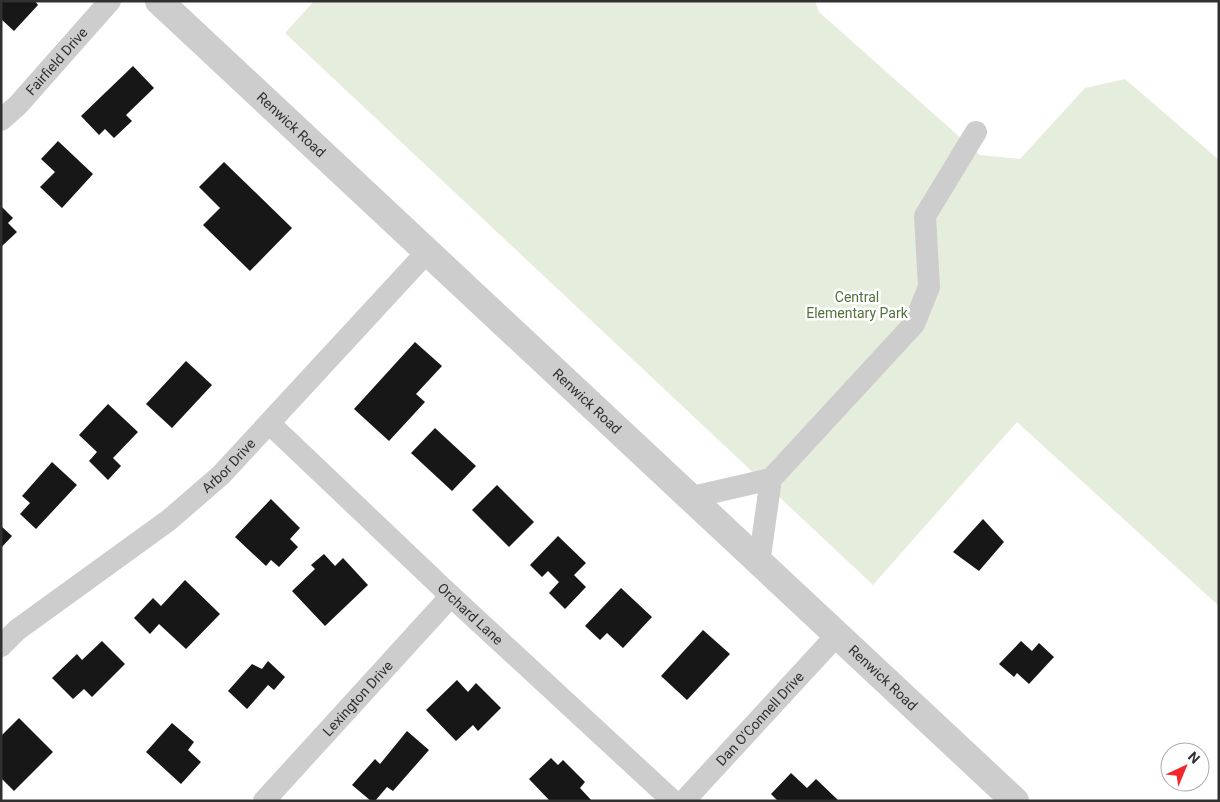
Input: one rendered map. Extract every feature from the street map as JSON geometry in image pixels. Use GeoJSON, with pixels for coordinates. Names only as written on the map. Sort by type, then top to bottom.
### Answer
{"type":"FeatureCollection","features":[{"type":"Feature","properties":{"kind":"street","name":"Fairfield Drive"},"geometry":{"type":"LineString","coordinates":[[1,120],[110,1]]}},
{"type":"Feature","properties":{"kind":"street","name":"Renwick Road"},"geometry":{"type":"LineString","coordinates":[[159,1],[688,498],[1015,801]]}},
{"type":"Feature","properties":{"kind":"street"},"geometry":{"type":"LineString","coordinates":[[688,498],[771,479],[914,324],[929,287],[925,216],[976,132]]}},
{"type":"Feature","properties":{"kind":"street","name":"Arbor Drive"},"geometry":{"type":"LineString","coordinates":[[1,646],[17,630],[168,520],[221,475],[427,252]]}},
{"type":"Feature","properties":{"kind":"street","name":"Orchard Lane"},"geometry":{"type":"LineString","coordinates":[[270,424],[451,596],[674,801]]}},
{"type":"Feature","properties":{"kind":"street"},"geometry":{"type":"LineString","coordinates":[[759,563],[771,479]]}},
{"type":"Feature","properties":{"kind":"street","name":"Lexington Drive"},"geometry":{"type":"LineString","coordinates":[[264,801],[451,596]]}},
{"type":"Feature","properties":{"kind":"street","name":"Dan O'Connell Drive"},"geometry":{"type":"LineString","coordinates":[[684,801],[837,635]]}},
{"type":"Feature","properties":{"kind":"green space","name":"Central Elementary Park"},"geometry":{"type":"Polygon","coordinates":[[[314,1],[815,1],[819,12],[980,155],[1020,159],[1085,88],[1125,79],[1219,160],[1219,606],[1017,422],[873,585],[285,33],[314,1]]]}},
{"type":"Feature","properties":{"kind":"building"},"geometry":{"type":"Polygon","coordinates":[[[1,1],[35,1],[38,5],[14,31],[1,19],[1,1]]]}},
{"type":"Feature","properties":{"kind":"building"},"geometry":{"type":"Polygon","coordinates":[[[133,66],[154,88],[126,115],[132,121],[114,138],[105,129],[99,135],[81,116],[133,66]]]}},
{"type":"Feature","properties":{"kind":"building"},"geometry":{"type":"Polygon","coordinates":[[[58,141],[93,174],[62,208],[40,187],[55,172],[41,159],[58,141]]]}},
{"type":"Feature","properties":{"kind":"building"},"geometry":{"type":"Polygon","coordinates":[[[224,162],[292,228],[250,271],[203,225],[220,208],[199,187],[224,162]]]}},
{"type":"Feature","properties":{"kind":"building"},"geometry":{"type":"Polygon","coordinates":[[[1,206],[13,218],[8,223],[17,232],[1,247],[1,206]]]}},
{"type":"Feature","properties":{"kind":"building"},"geometry":{"type":"Polygon","coordinates":[[[415,342],[442,366],[416,394],[425,402],[389,441],[354,409],[415,342]]]}},
{"type":"Feature","properties":{"kind":"building"},"geometry":{"type":"Polygon","coordinates":[[[186,361],[212,385],[172,428],[146,404],[186,361]]]}},
{"type":"Feature","properties":{"kind":"building"},"geometry":{"type":"Polygon","coordinates":[[[108,404],[138,432],[113,458],[121,466],[108,480],[89,461],[97,452],[79,435],[108,404]]]}},
{"type":"Feature","properties":{"kind":"building"},"geometry":{"type":"Polygon","coordinates":[[[435,428],[476,466],[452,491],[411,453],[435,428]]]}},
{"type":"Feature","properties":{"kind":"building"},"geometry":{"type":"Polygon","coordinates":[[[52,462],[77,485],[36,529],[20,514],[30,503],[22,496],[52,462]]]}},
{"type":"Feature","properties":{"kind":"building"},"geometry":{"type":"Polygon","coordinates":[[[497,485],[534,522],[509,547],[472,510],[497,485]]]}},
{"type":"Feature","properties":{"kind":"building"},"geometry":{"type":"Polygon","coordinates":[[[271,499],[300,528],[290,539],[298,547],[279,567],[271,560],[266,566],[235,537],[271,499]]]}},
{"type":"Feature","properties":{"kind":"building"},"geometry":{"type":"Polygon","coordinates":[[[983,519],[1004,542],[979,571],[953,552],[983,519]]]}},
{"type":"Feature","properties":{"kind":"building"},"geometry":{"type":"Polygon","coordinates":[[[1,526],[12,536],[1,548],[1,526]]]}},
{"type":"Feature","properties":{"kind":"building"},"geometry":{"type":"Polygon","coordinates":[[[558,536],[586,563],[574,575],[586,587],[565,609],[549,593],[559,582],[548,571],[542,577],[530,565],[558,536]]]}},
{"type":"Feature","properties":{"kind":"building"},"geometry":{"type":"Polygon","coordinates":[[[324,554],[335,566],[343,558],[368,585],[325,626],[292,591],[315,569],[311,565],[324,554]]]}},
{"type":"Feature","properties":{"kind":"building"},"geometry":{"type":"Polygon","coordinates":[[[185,580],[220,614],[186,649],[159,624],[150,634],[134,618],[153,598],[161,606],[185,580]]]}},
{"type":"Feature","properties":{"kind":"building"},"geometry":{"type":"Polygon","coordinates":[[[621,588],[652,617],[623,648],[607,633],[600,640],[585,626],[621,588]]]}},
{"type":"Feature","properties":{"kind":"building"},"geometry":{"type":"Polygon","coordinates":[[[703,630],[730,654],[687,700],[661,676],[703,630]]]}},
{"type":"Feature","properties":{"kind":"building"},"geometry":{"type":"Polygon","coordinates":[[[102,641],[125,664],[92,697],[84,689],[73,699],[52,678],[77,654],[82,660],[102,641]]]}},
{"type":"Feature","properties":{"kind":"building"},"geometry":{"type":"Polygon","coordinates":[[[1021,641],[1032,651],[1039,643],[1054,657],[1029,684],[1017,673],[1014,677],[999,664],[1021,641]]]}},
{"type":"Feature","properties":{"kind":"building"},"geometry":{"type":"Polygon","coordinates":[[[268,661],[285,677],[274,690],[268,685],[247,709],[228,691],[252,664],[262,669],[268,661]]]}},
{"type":"Feature","properties":{"kind":"building"},"geometry":{"type":"Polygon","coordinates":[[[457,680],[468,692],[476,683],[501,708],[478,731],[473,725],[456,741],[426,710],[457,680]]]}},
{"type":"Feature","properties":{"kind":"building"},"geometry":{"type":"Polygon","coordinates":[[[19,718],[53,752],[14,791],[1,778],[1,736],[19,718]]]}},
{"type":"Feature","properties":{"kind":"building"},"geometry":{"type":"Polygon","coordinates":[[[172,723],[194,742],[188,750],[201,762],[181,784],[146,752],[172,723]]]}},
{"type":"Feature","properties":{"kind":"building"},"geometry":{"type":"Polygon","coordinates":[[[407,731],[429,750],[393,791],[387,787],[375,801],[371,801],[352,785],[375,759],[380,764],[407,731]]]}},
{"type":"Feature","properties":{"kind":"building"},"geometry":{"type":"Polygon","coordinates":[[[551,758],[558,765],[563,760],[585,782],[580,788],[592,801],[550,801],[529,779],[551,758]]]}},
{"type":"Feature","properties":{"kind":"building"},"geometry":{"type":"Polygon","coordinates":[[[791,773],[807,788],[816,779],[839,801],[778,801],[771,794],[791,773]]]}}]}
